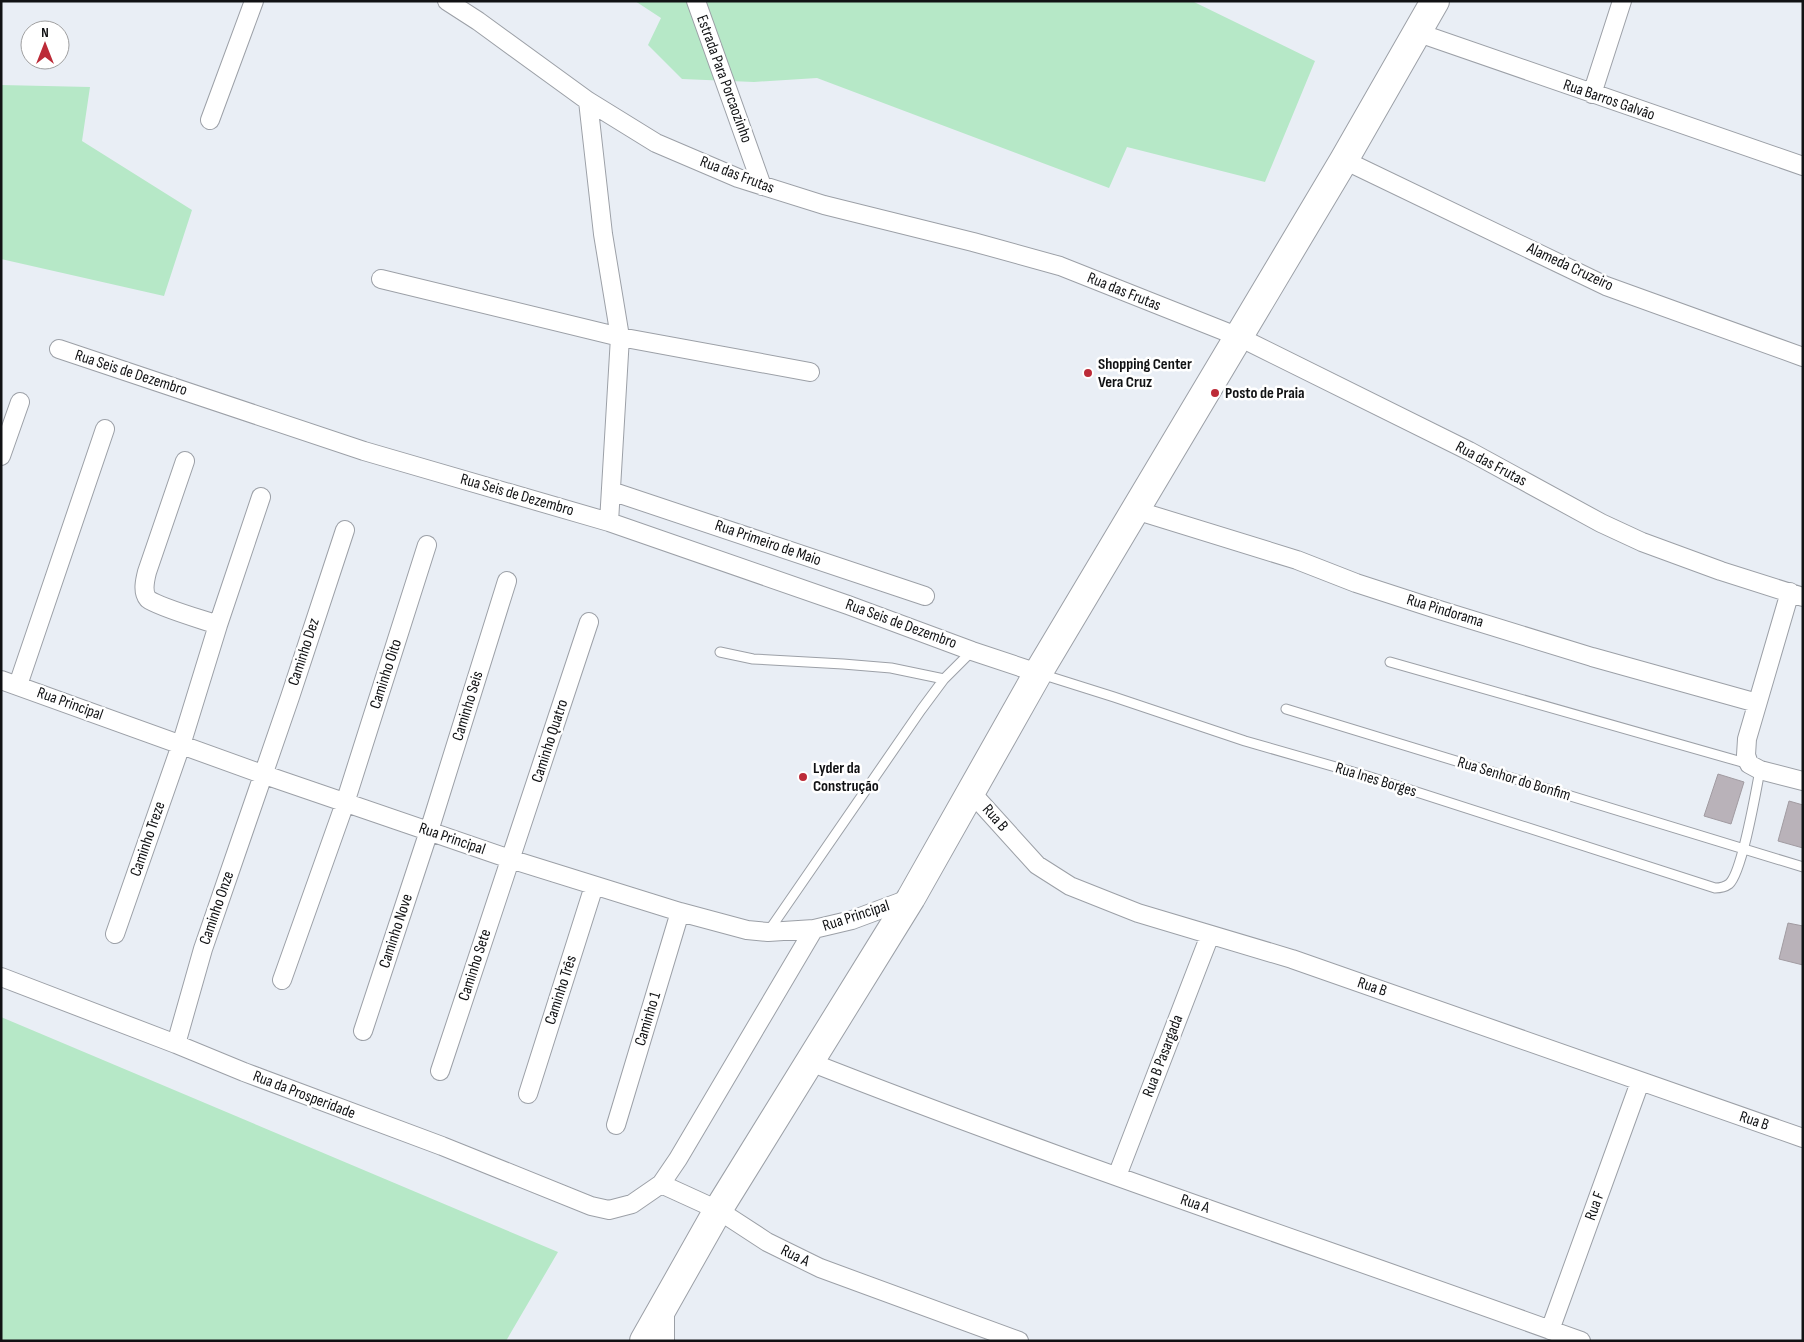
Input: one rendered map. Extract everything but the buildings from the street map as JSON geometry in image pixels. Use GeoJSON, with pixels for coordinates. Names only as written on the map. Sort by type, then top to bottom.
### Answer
{"type":"FeatureCollection","features":[{"type":"Feature","properties":{"kind":"main road"},"geometry":{"type":"LineString","coordinates":[[644,1341],[718,1210],[911,898],[1038,673],[1239,338],[1435,1]]}},
{"type":"Feature","properties":{"kind":"street"},"geometry":{"type":"LineString","coordinates":[[210,120],[254,1]]}},
{"type":"Feature","properties":{"kind":"street","name":"Rua das Frutas"},"geometry":{"type":"LineString","coordinates":[[447,1],[478,21],[588,101],[656,143],[738,178],[824,205],[1060,266],[1239,338],[1469,452],[1601,523],[1642,542],[1721,571],[1796,594]]}},
{"type":"Feature","properties":{"kind":"street","name":"Estrada Para Porcaozinho"},"geometry":{"type":"LineString","coordinates":[[696,1],[762,186]]}},
{"type":"Feature","properties":{"kind":"street"},"geometry":{"type":"LineString","coordinates":[[1592,94],[1622,1]]}},
{"type":"Feature","properties":{"kind":"street","name":"Rua Barros Galvão"},"geometry":{"type":"LineString","coordinates":[[1416,32],[1803,166]]}},
{"type":"Feature","properties":{"kind":"street"},"geometry":{"type":"LineString","coordinates":[[588,101],[603,234],[620,337],[609,522]]}},
{"type":"Feature","properties":{"kind":"street","name":"Alameda Cruzeiro"},"geometry":{"type":"LineString","coordinates":[[1344,160],[1606,286],[1803,357]]}},
{"type":"Feature","properties":{"kind":"street"},"geometry":{"type":"LineString","coordinates":[[381,280],[620,337],[810,372]]}},
{"type":"Feature","properties":{"kind":"street","name":"Rua Seis de Dezembro"},"geometry":{"type":"LineString","coordinates":[[58,349],[364,451],[609,522],[1038,673]]}},
{"type":"Feature","properties":{"kind":"street"},"geometry":{"type":"LineString","coordinates":[[1,456],[20,402]]}},
{"type":"Feature","properties":{"kind":"street"},"geometry":{"type":"LineString","coordinates":[[18,685],[105,429]]}},
{"type":"Feature","properties":{"kind":"street"},"geometry":{"type":"LineString","coordinates":[[185,461],[147,572],[144,586],[148,598],[218,625]]}},
{"type":"Feature","properties":{"kind":"street","name":"Rua Primeiro de Maio"},"geometry":{"type":"LineString","coordinates":[[610,491],[925,596]]}},
{"type":"Feature","properties":{"kind":"street","name":"Caminho Treze"},"geometry":{"type":"LineString","coordinates":[[115,934],[181,745],[218,625],[261,497]]}},
{"type":"Feature","properties":{"kind":"street","name":"Rua Pindorama"},"geometry":{"type":"LineString","coordinates":[[1135,510],[1297,560],[1356,583],[1433,608],[1592,657],[1757,703]]}},
{"type":"Feature","properties":{"kind":"street","name":"Caminho Dez"},"geometry":{"type":"LineString","coordinates":[[262,774],[293,688],[344,530]]}},
{"type":"Feature","properties":{"kind":"street","name":"Caminho Oito"},"geometry":{"type":"LineString","coordinates":[[282,980],[344,803],[427,546]]}},
{"type":"Feature","properties":{"kind":"street","name":"Caminho Seis"},"geometry":{"type":"LineString","coordinates":[[429,831],[507,580]]}},
{"type":"Feature","properties":{"kind":"street"},"geometry":{"type":"LineString","coordinates":[[1796,594],[1757,703],[1747,739],[1746,755],[1755,767],[1803,782]]}},
{"type":"Feature","properties":{"kind":"street","name":"Caminho Quatro"},"geometry":{"type":"LineString","coordinates":[[510,859],[589,622]]}},
{"type":"Feature","properties":{"kind":"street","name":"Rua Principal"},"geometry":{"type":"LineString","coordinates":[[1,680],[344,803],[510,859],[680,912],[747,930],[768,932],[814,929],[852,920],[911,898]]}},
{"type":"Feature","properties":{"kind":"street","name":"Caminho Onze"},"geometry":{"type":"LineString","coordinates":[[176,1044],[203,949],[262,774]]}},
{"type":"Feature","properties":{"kind":"street","name":"Rua B"},"geometry":{"type":"LineString","coordinates":[[970,791],[1037,865],[1070,886],[1138,912],[1292,959],[1803,1138]]}},
{"type":"Feature","properties":{"kind":"street","name":"Caminho Nove"},"geometry":{"type":"LineString","coordinates":[[363,1031],[429,831]]}},
{"type":"Feature","properties":{"kind":"street","name":"Caminho Sete"},"geometry":{"type":"LineString","coordinates":[[440,1071],[510,859]]}},
{"type":"Feature","properties":{"kind":"street","name":"Caminho Três"},"geometry":{"type":"LineString","coordinates":[[528,1094],[594,886]]}},
{"type":"Feature","properties":{"kind":"street","name":"Caminho 1"},"geometry":{"type":"LineString","coordinates":[[616,1126],[680,912]]}},
{"type":"Feature","properties":{"kind":"street"},"geometry":{"type":"LineString","coordinates":[[661,1184],[678,1159],[814,929]]}},
{"type":"Feature","properties":{"kind":"street","name":"Rua B Pasargada"},"geometry":{"type":"LineString","coordinates":[[1117,1176],[1210,935]]}},
{"type":"Feature","properties":{"kind":"street","name":"Rua da Prosperidade"},"geometry":{"type":"LineString","coordinates":[[1,977],[244,1072],[442,1146],[591,1206],[608,1210],[632,1204],[661,1184]]}},
{"type":"Feature","properties":{"kind":"street","name":"Rua A"},"geometry":{"type":"LineString","coordinates":[[810,1062],[875,1088],[1117,1176],[1581,1341]]}},
{"type":"Feature","properties":{"kind":"street","name":"Rua F"},"geometry":{"type":"LineString","coordinates":[[1550,1330],[1640,1082]]}},
{"type":"Feature","properties":{"kind":"street","name":"Rua A"},"geometry":{"type":"LineString","coordinates":[[661,1184],[718,1210],[767,1242],[820,1268],[1019,1341]]}},
{"type":"Feature","properties":{"kind":"street"},"geometry":{"type":"LineString","coordinates":[[665,1305],[665,1341]]}},
{"type":"Feature","properties":{"kind":"lane"},"geometry":{"type":"LineString","coordinates":[[768,932],[944,679],[972,651]]}},
{"type":"Feature","properties":{"kind":"lane"},"geometry":{"type":"LineString","coordinates":[[720,652],[753,659],[891,668],[944,679]]}},
{"type":"Feature","properties":{"kind":"lane"},"geometry":{"type":"LineString","coordinates":[[1390,662],[1755,767],[1743,849]]}},
{"type":"Feature","properties":{"kind":"lane","name":"Rua Ines Borges"},"geometry":{"type":"LineString","coordinates":[[1038,673],[1245,741],[1366,776],[1715,888],[1728,885],[1734,879],[1743,849]]}},
{"type":"Feature","properties":{"kind":"lane","name":"Rua Senhor do Bonfim"},"geometry":{"type":"LineString","coordinates":[[1286,709],[1803,867]]}},
{"type":"Feature","properties":{"kind":"green space"},"geometry":{"type":"Polygon","coordinates":[[[635,1],[1192,1],[1315,61],[1265,182],[1127,147],[1109,188],[817,78],[754,82],[682,79],[648,45],[661,18],[635,1]]]}},
{"type":"Feature","properties":{"kind":"green space"},"geometry":{"type":"Polygon","coordinates":[[[1,85],[90,87],[82,141],[192,210],[164,296],[1,259],[1,85]]]}},
{"type":"Feature","properties":{"kind":"green space"},"geometry":{"type":"Polygon","coordinates":[[[1,1017],[558,1252],[506,1341],[1,1341],[1,1017]]]}},
{"type":"Feature","properties":{"kind":"place","name":"Shopping Center Vera Cruz"},"geometry":{"type":"Point","coordinates":[1088,373]}},
{"type":"Feature","properties":{"kind":"place","name":"Posto de Praia"},"geometry":{"type":"Point","coordinates":[1215,393]}},
{"type":"Feature","properties":{"kind":"place","name":"Lyder da Construção"},"geometry":{"type":"Point","coordinates":[803,777]}}]}
